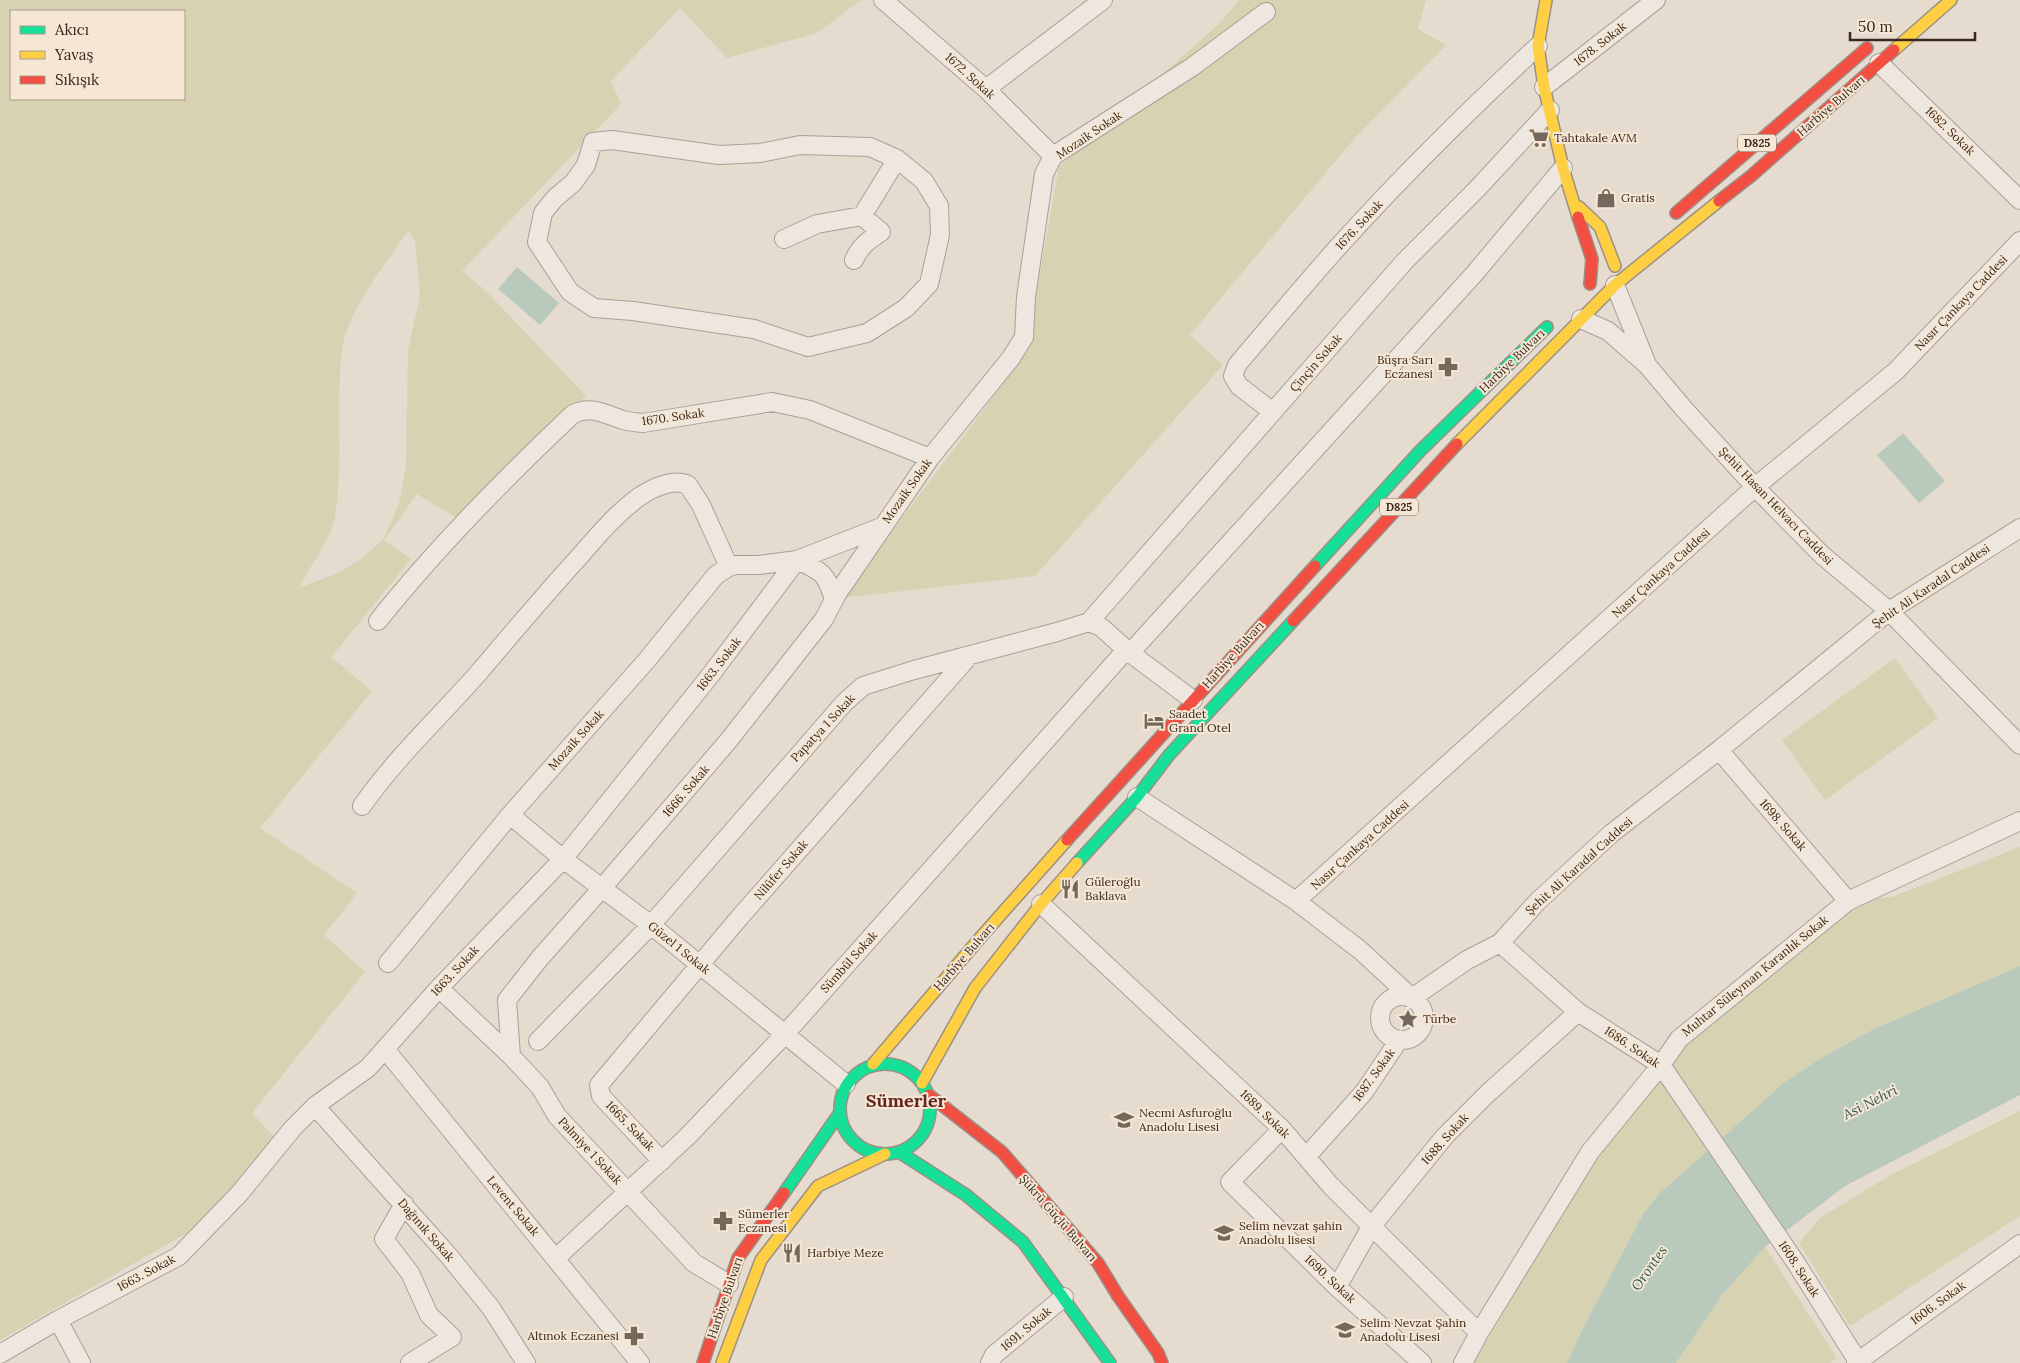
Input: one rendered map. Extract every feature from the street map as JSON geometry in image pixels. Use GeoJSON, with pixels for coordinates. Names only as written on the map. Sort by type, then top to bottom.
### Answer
{"type":"FeatureCollection","features":[{"type":"Feature","properties":{"kind":"main road"},"geometry":{"type":"LineString","coordinates":[[1546,0],[1538,46],[1544,87],[1563,168],[1592,260],[1581,319]]}},
{"type":"Feature","properties":{"kind":"main road","name":"Harbiye Bulvarı"},"geometry":{"type":"LineString","coordinates":[[922,1083],[975,988],[1041,904],[1137,797],[1169,755],[1449,452],[1615,285],[1751,176],[1951,0]]}},
{"type":"Feature","properties":{"kind":"main road","name":"Harbiye Bulvarı"},"geometry":{"type":"LineString","coordinates":[[1668,220],[1874,43]]}},
{"type":"Feature","properties":{"kind":"main road"},"geometry":{"type":"LineString","coordinates":[[1575,204],[1600,227],[1615,266],[1615,285],[1587,287]]}},
{"type":"Feature","properties":{"kind":"main road"},"geometry":{"type":"LineString","coordinates":[[1587,287],[1626,257]]}},
{"type":"Feature","properties":{"kind":"main road","name":"Harbiye Bulvarı"},"geometry":{"type":"LineString","coordinates":[[929,1095],[931,1109],[928,1123],[922,1136],[912,1146],[899,1152],[885,1154],[872,1152],[860,1147],[850,1138],[843,1127],[839,1114],[840,1098],[846,1084],[854,1075],[874,1064],[980,938],[1193,700],[1420,452],[1552,322]]}},
{"type":"Feature","properties":{"kind":"main road"},"geometry":{"type":"LineString","coordinates":[[874,1064],[887,1063],[901,1066],[913,1073],[929,1095]]}},
{"type":"Feature","properties":{"kind":"main road","name":"Şükrü Güçlü Bulvarı"},"geometry":{"type":"LineString","coordinates":[[929,1095],[1002,1152],[1098,1263],[1118,1296],[1158,1353],[1162,1363]]}},
{"type":"Feature","properties":{"kind":"main road","name":"Harbiye Bulvarı"},"geometry":{"type":"LineString","coordinates":[[703,1363],[738,1258],[839,1114]]}},
{"type":"Feature","properties":{"kind":"main road"},"geometry":{"type":"LineString","coordinates":[[899,1152],[966,1195],[1023,1242],[1110,1363]]}},
{"type":"Feature","properties":{"kind":"main road","name":"Harbiye Bulvarı"},"geometry":{"type":"LineString","coordinates":[[722,1363],[761,1260],[818,1186],[885,1154]]}},
{"type":"Feature","properties":{"kind":"street","name":"1672. Sokak"},"geometry":{"type":"LineString","coordinates":[[883,0],[986,89],[1054,156]]}},
{"type":"Feature","properties":{"kind":"street"},"geometry":{"type":"LineString","coordinates":[[986,89],[1104,0]]}},
{"type":"Feature","properties":{"kind":"street","name":"1678. Sokak"},"geometry":{"type":"LineString","coordinates":[[1544,87],[1656,0]]}},
{"type":"Feature","properties":{"kind":"street","name":"Mozaik Sokak"},"geometry":{"type":"LineString","coordinates":[[388,963],[510,815],[648,660],[716,575],[729,567],[797,560],[884,526],[930,458],[1011,358],[1024,337],[1026,297],[1044,174],[1054,156],[1192,67],[1266,12]]}},
{"type":"Feature","properties":{"kind":"street","name":"1676. Sokak"},"geometry":{"type":"LineString","coordinates":[[1273,412],[1240,386],[1233,376],[1238,365],[1338,247],[1406,174],[1474,105],[1538,46]]}},
{"type":"Feature","properties":{"kind":"street","name":"1682. Sokak"},"geometry":{"type":"LineString","coordinates":[[1879,63],[2020,200]]}},
{"type":"Feature","properties":{"kind":"street","name":"Çinçin Sokak"},"geometry":{"type":"LineString","coordinates":[[1089,622],[1404,262],[1477,189],[1550,110]]}},
{"type":"Feature","properties":{"kind":"street"},"geometry":{"type":"LineString","coordinates":[[612,140],[719,154],[760,154],[800,145],[870,147],[897,159],[924,181],[939,206],[940,235],[929,284],[906,308],[867,333],[808,347],[754,330],[633,311],[594,308],[570,292],[537,242],[543,213],[555,198],[573,183],[586,165],[593,142],[612,140]]}},
{"type":"Feature","properties":{"kind":"street"},"geometry":{"type":"LineString","coordinates":[[784,239],[817,224],[862,216],[897,159]]}},
{"type":"Feature","properties":{"kind":"street","name":"Sümbül Sokak"},"geometry":{"type":"LineString","coordinates":[[556,1258],[662,1161],[785,1034],[1128,652],[1475,273],[1563,168]]}},
{"type":"Feature","properties":{"kind":"street"},"geometry":{"type":"LineString","coordinates":[[854,260],[863,244],[881,232],[862,216]]}},
{"type":"Feature","properties":{"kind":"street","name":"Nasır Çankaya Caddesi"},"geometry":{"type":"LineString","coordinates":[[1296,901],[1755,487],[1896,371],[2020,241]]}},
{"type":"Feature","properties":{"kind":"street","name":"Şehit Hasan Helvacı Caddesi"},"geometry":{"type":"LineString","coordinates":[[1615,285],[1647,365]]}},
{"type":"Feature","properties":{"kind":"street","name":"Şehit Hasan Helvacı Caddesi"},"geometry":{"type":"LineString","coordinates":[[1581,319],[1608,331],[1647,365],[1755,487],[1822,555],[1889,612],[2020,745]]}},
{"type":"Feature","properties":{"kind":"street","name":"1670. Sokak"},"geometry":{"type":"LineString","coordinates":[[378,621],[427,562],[477,509],[534,450],[572,414],[580,410],[590,408],[626,420],[643,423],[772,402],[810,410],[930,458]]}},
{"type":"Feature","properties":{"kind":"street"},"geometry":{"type":"LineString","coordinates":[[362,806],[386,773],[480,671],[518,624],[604,529],[640,496],[673,482],[688,485],[701,505],[729,567]]}},
{"type":"Feature","properties":{"kind":"street","name":"1666. Sokak"},"geometry":{"type":"LineString","coordinates":[[511,1056],[507,1000],[540,958],[730,740],[824,619],[834,600],[884,526]]}},
{"type":"Feature","properties":{"kind":"street","name":"Şehit Ali Karadal Caddesi"},"geometry":{"type":"LineString","coordinates":[[1412,998],[1467,960],[1500,943],[1538,901],[1612,833],[1889,612],[2020,528]]}},
{"type":"Feature","properties":{"kind":"street"},"geometry":{"type":"LineString","coordinates":[[797,560],[813,568],[828,579],[834,600]]}},
{"type":"Feature","properties":{"kind":"street","name":"1663. Sokak"},"geometry":{"type":"LineString","coordinates":[[0,1354],[58,1320],[179,1256],[239,1194],[293,1128],[315,1106],[368,1068],[439,988],[563,859],[709,677],[797,560]]}},
{"type":"Feature","properties":{"kind":"street"},"geometry":{"type":"LineString","coordinates":[[1089,622],[1101,627],[1128,652],[1193,700]]}},
{"type":"Feature","properties":{"kind":"street","name":"Papatya 1 Sokak"},"geometry":{"type":"LineString","coordinates":[[538,1041],[651,925],[837,710],[863,686],[1089,622]]}},
{"type":"Feature","properties":{"kind":"street","name":"Nilüfer Sokak"},"geometry":{"type":"LineString","coordinates":[[599,1091],[599,1086],[700,964],[970,655]]}},
{"type":"Feature","properties":{"kind":"street","name":"1698. Sokak"},"geometry":{"type":"LineString","coordinates":[[1718,750],[1848,901]]}},
{"type":"Feature","properties":{"kind":"street"},"geometry":{"type":"LineString","coordinates":[[1137,797],[1296,901],[1360,950],[1412,998]]}},
{"type":"Feature","properties":{"kind":"street","name":"Güzel 1 Sokak"},"geometry":{"type":"LineString","coordinates":[[510,815],[563,859],[700,964],[846,1084]]}},
{"type":"Feature","properties":{"kind":"street","name":"Muhtar Süleyman Karanlık Sokak"},"geometry":{"type":"LineString","coordinates":[[1463,1363],[1479,1333],[1590,1152],[1661,1065],[1679,1039],[1848,901],[2020,821]]}},
{"type":"Feature","properties":{"kind":"street","name":"1689. Sokak"},"geometry":{"type":"LineString","coordinates":[[1041,904],[1282,1129],[1331,1186],[1479,1333]]}},
{"type":"Feature","properties":{"kind":"street","name":"1686. Sokak"},"geometry":{"type":"LineString","coordinates":[[1500,943],[1578,1012],[1661,1065],[1736,1176]]}},
{"type":"Feature","properties":{"kind":"street","name":"Palmiye 1 Sokak"},"geometry":{"type":"LineString","coordinates":[[439,988],[511,1056],[540,1087],[556,1116],[694,1263],[729,1284]]}},
{"type":"Feature","properties":{"kind":"street"},"geometry":{"type":"LineString","coordinates":[[1399,1040],[1391,1038],[1381,1026],[1380,1011],[1390,999],[1397,996],[1405,995],[1412,998]]}},
{"type":"Feature","properties":{"kind":"street","name":"1687. Sokak"},"geometry":{"type":"LineString","coordinates":[[1307,1156],[1364,1092],[1399,1040],[1412,1038],[1422,1028],[1424,1022],[1422,1008],[1412,998]]}},
{"type":"Feature","properties":{"kind":"street","name":"1688. Sokak"},"geometry":{"type":"LineString","coordinates":[[1337,1287],[1371,1227],[1445,1136],[1487,1094],[1578,1012]]}},
{"type":"Feature","properties":{"kind":"street","name":"Levent Sokak"},"geometry":{"type":"LineString","coordinates":[[385,1049],[640,1363]]}},
{"type":"Feature","properties":{"kind":"street","name":"1665. Sokak"},"geometry":{"type":"LineString","coordinates":[[599,1091],[600,1096],[662,1161]]}},
{"type":"Feature","properties":{"kind":"street","name":"Dağınık Sokak"},"geometry":{"type":"LineString","coordinates":[[315,1106],[404,1204],[491,1308],[526,1363]]}},
{"type":"Feature","properties":{"kind":"street","name":"1690. Sokak"},"geometry":{"type":"LineString","coordinates":[[1282,1129],[1230,1182],[1337,1287],[1422,1363]]}},
{"type":"Feature","properties":{"kind":"street","name":"1608. Sokak"},"geometry":{"type":"LineString","coordinates":[[1736,1176],[1796,1263],[1858,1363]]}},
{"type":"Feature","properties":{"kind":"street"},"geometry":{"type":"LineString","coordinates":[[404,1204],[384,1240],[410,1273],[429,1315],[452,1337],[410,1363]]}},
{"type":"Feature","properties":{"kind":"street","name":"1606. Sokak"},"geometry":{"type":"LineString","coordinates":[[1858,1363],[2020,1244]]}},
{"type":"Feature","properties":{"kind":"street","name":"1691. Sokak"},"geometry":{"type":"LineString","coordinates":[[990,1363],[994,1355],[1064,1297]]}},
{"type":"Feature","properties":{"kind":"street"},"geometry":{"type":"LineString","coordinates":[[58,1320],[81,1363]]}},
{"type":"Feature","properties":{"kind":"shaded area"},"geometry":{"type":"Polygon","coordinates":[[[0,0],[861,0],[817,33],[727,58],[680,8],[611,81],[621,104],[462,271],[485,290],[586,396],[458,519],[417,494],[384,540],[411,559],[331,657],[372,691],[260,828],[357,893],[324,935],[365,972],[252,1113],[275,1138],[206,1222],[0,1340],[0,0]],[[409,230],[370,285],[347,330],[340,367],[339,474],[335,517],[329,535],[299,588],[338,573],[360,560],[383,540],[399,504],[406,466],[408,350],[420,296],[415,242],[409,230]]]}},
{"type":"Feature","properties":{"kind":"shaded area"},"geometry":{"type":"Polygon","coordinates":[[[1239,0],[1426,0],[1418,29],[1446,45],[1354,139],[1190,335],[1223,365],[1035,576],[842,598],[993,397],[1028,340],[1059,167],[1222,21],[1239,0]]]}},
{"type":"Feature","properties":{"kind":"shaded area"},"geometry":{"type":"Polygon","coordinates":[[[1895,658],[1938,718],[1825,800],[1782,740],[1895,658]]]}},
{"type":"Feature","properties":{"kind":"shaded area"},"geometry":{"type":"Polygon","coordinates":[[[2020,847],[2020,966],[1874,1029],[1823,1057],[1642,1216],[1582,1330],[1567,1363],[1474,1363],[1580,1182],[1661,1065],[1848,901],[1892,897],[2020,847]]]}},
{"type":"Feature","properties":{"kind":"shaded area"},"geometry":{"type":"Polygon","coordinates":[[[2020,1111],[2020,1216],[1850,1326],[1799,1243],[1820,1218],[1889,1176],[2020,1111]]]}},
{"type":"Feature","properties":{"kind":"shaded area"},"geometry":{"type":"Polygon","coordinates":[[[1765,1247],[1837,1358],[1829,1363],[1676,1363],[1722,1295],[1765,1247]]]}},
{"type":"Feature","properties":{"kind":"water"},"geometry":{"type":"Polygon","coordinates":[[[517,267],[559,303],[540,325],[498,289],[517,267]]]}},
{"type":"Feature","properties":{"kind":"water"},"geometry":{"type":"Polygon","coordinates":[[[1903,433],[1945,481],[1919,503],[1877,455],[1903,433]]]}},
{"type":"Feature","properties":{"kind":"water"},"geometry":{"type":"Polygon","coordinates":[[[2020,966],[2020,1095],[1845,1186],[1765,1247],[1722,1295],[1676,1363],[1567,1363],[1582,1330],[1642,1216],[1658,1195],[1785,1082],[1823,1057],[1874,1029],[2020,966]]]}},
{"type":"Feature","properties":{"kind":"traffic: fast"},"geometry":{"type":"LineString","coordinates":[[1315,566],[1419,452],[1547,327]]}},
{"type":"Feature","properties":{"kind":"traffic: fast"},"geometry":{"type":"LineString","coordinates":[[1077,863],[1137,797],[1169,755],[1293,621]]}},
{"type":"Feature","properties":{"kind":"traffic: fast"},"geometry":{"type":"LineString","coordinates":[[876,1064],[894,1064],[910,1071],[923,1084],[930,1100],[930,1109],[930,1118],[923,1134],[910,1147],[894,1154],[876,1154],[860,1147],[847,1134],[840,1118],[840,1100],[847,1084],[860,1071],[876,1064]]}},
{"type":"Feature","properties":{"kind":"traffic: fast"},"geometry":{"type":"LineString","coordinates":[[784,1193],[839,1114]]}},
{"type":"Feature","properties":{"kind":"traffic: fast"},"geometry":{"type":"LineString","coordinates":[[899,1152],[966,1195],[1023,1242],[1110,1363]]}},
{"type":"Feature","properties":{"kind":"traffic: slow"},"geometry":{"type":"LineString","coordinates":[[1546,0],[1538,46],[1544,87],[1563,168],[1578,217]]}},
{"type":"Feature","properties":{"kind":"traffic: slow"},"geometry":{"type":"LineString","coordinates":[[1894,50],[1951,0]]}},
{"type":"Feature","properties":{"kind":"traffic: slow"},"geometry":{"type":"LineString","coordinates":[[1457,444],[1615,285],[1719,201]]}},
{"type":"Feature","properties":{"kind":"traffic: slow"},"geometry":{"type":"LineString","coordinates":[[1579,207],[1600,227],[1615,266]]}},
{"type":"Feature","properties":{"kind":"traffic: slow"},"geometry":{"type":"LineString","coordinates":[[873,1064],[980,938],[1067,840]]}},
{"type":"Feature","properties":{"kind":"traffic: slow"},"geometry":{"type":"LineString","coordinates":[[922,1083],[975,988],[1041,904],[1077,863]]}},
{"type":"Feature","properties":{"kind":"traffic: slow"},"geometry":{"type":"LineString","coordinates":[[722,1363],[761,1260],[818,1186],[885,1154]]}},
{"type":"Feature","properties":{"kind":"traffic: jam"},"geometry":{"type":"LineString","coordinates":[[1676,213],[1867,48]]}},
{"type":"Feature","properties":{"kind":"traffic: jam"},"geometry":{"type":"LineString","coordinates":[[1719,201],[1751,176],[1894,50]]}},
{"type":"Feature","properties":{"kind":"traffic: jam"},"geometry":{"type":"LineString","coordinates":[[1578,217],[1592,259],[1590,284]]}},
{"type":"Feature","properties":{"kind":"traffic: jam"},"geometry":{"type":"LineString","coordinates":[[1293,621],[1457,444]]}},
{"type":"Feature","properties":{"kind":"traffic: jam"},"geometry":{"type":"LineString","coordinates":[[1067,840],[1315,566]]}},
{"type":"Feature","properties":{"kind":"traffic: jam"},"geometry":{"type":"LineString","coordinates":[[929,1095],[1002,1152],[1098,1263],[1118,1296],[1158,1353],[1162,1363]]}},
{"type":"Feature","properties":{"kind":"traffic: jam"},"geometry":{"type":"LineString","coordinates":[[703,1363],[738,1258],[784,1193]]}},
{"type":"Feature","properties":{"kind":"place","name":"Tahtakale AVM"},"geometry":{"type":"Point","coordinates":[1539,138]}},
{"type":"Feature","properties":{"kind":"place","name":"Gratis"},"geometry":{"type":"Point","coordinates":[1606,198]}},
{"type":"Feature","properties":{"kind":"place","name":"Büşra Sarı Eczanesi"},"geometry":{"type":"Point","coordinates":[1448,367]}},
{"type":"Feature","properties":{"kind":"place","name":"Saadet Grand Otel"},"geometry":{"type":"Point","coordinates":[1154,721]}},
{"type":"Feature","properties":{"kind":"place","name":"Güleroğlu Baklava"},"geometry":{"type":"Point","coordinates":[1070,889]}},
{"type":"Feature","properties":{"kind":"place","name":"Türbe"},"geometry":{"type":"Point","coordinates":[1408,1019]}},
{"type":"Feature","properties":{"kind":"place","name":"Necmi Asfuroğlu Anadolu Lisesi"},"geometry":{"type":"Point","coordinates":[1124,1120]}},
{"type":"Feature","properties":{"kind":"place","name":"Sümerler Eczanesi"},"geometry":{"type":"Point","coordinates":[723,1221]}},
{"type":"Feature","properties":{"kind":"place","name":"Selim nevzat şahin Anadolu lisesi"},"geometry":{"type":"Point","coordinates":[1224,1233]}},
{"type":"Feature","properties":{"kind":"place","name":"Harbiye Meze"},"geometry":{"type":"Point","coordinates":[792,1253]}},
{"type":"Feature","properties":{"kind":"place","name":"Selim Nevzat Şahin Anadolu Lisesi"},"geometry":{"type":"Point","coordinates":[1345,1330]}},
{"type":"Feature","properties":{"kind":"place","name":"Altınok Eczanesi"},"geometry":{"type":"Point","coordinates":[634,1336]}},
{"type":"Feature","properties":{"kind":"district","name":"Sümerler"},"geometry":{"type":"Point","coordinates":[906,1101]}},
{"type":"Feature","properties":{"kind":"water label","name":"Asi Nehri"},"geometry":{"type":"Point","coordinates":[1870,1102]}},
{"type":"Feature","properties":{"kind":"water label","name":"Orontes"},"geometry":{"type":"Point","coordinates":[1649,1268]}}]}
